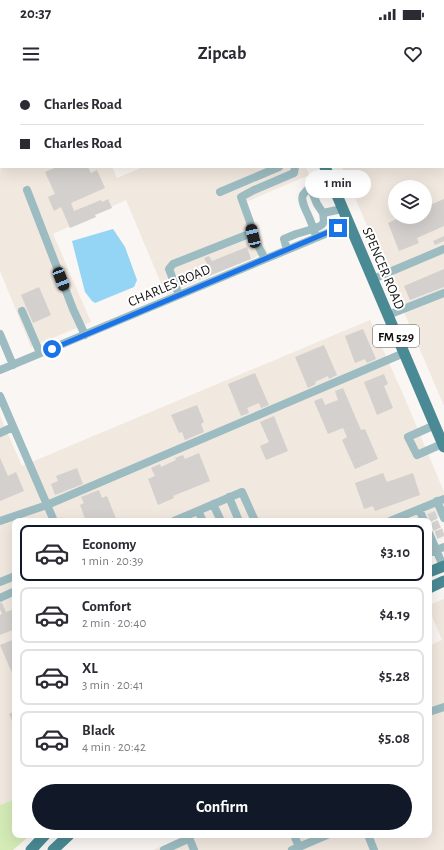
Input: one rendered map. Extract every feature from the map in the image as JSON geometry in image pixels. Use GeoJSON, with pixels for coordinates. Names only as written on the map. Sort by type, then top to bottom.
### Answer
{"type":"FeatureCollection","features":[{"type":"Feature","properties":{"kind":"main road","name":"SPENCER ROAD"},"geometry":{"type":"LineString","coordinates":[[326,171],[443,445]]}},
{"type":"Feature","properties":{"kind":"main road"},"geometry":{"type":"LineString","coordinates":[[432,571],[443,566]]}},
{"type":"Feature","properties":{"kind":"main road"},"geometry":{"type":"LineString","coordinates":[[432,587],[444,581]]}},
{"type":"Feature","properties":{"kind":"main road"},"geometry":{"type":"LineString","coordinates":[[31,850],[42,838]]}},
{"type":"Feature","properties":{"kind":"main road"},"geometry":{"type":"LineString","coordinates":[[53,850],[66,838]]}},
{"type":"Feature","properties":{"kind":"street"},"geometry":{"type":"LineString","coordinates":[[220,192],[277,168]]}},
{"type":"Feature","properties":{"kind":"street"},"geometry":{"type":"LineString","coordinates":[[265,259],[253,236],[250,222],[241,197],[294,173],[295,168]]}},
{"type":"Feature","properties":{"kind":"street"},"geometry":{"type":"LineString","coordinates":[[318,237],[313,229],[313,224],[302,201],[302,195],[326,171]]}},
{"type":"Feature","properties":{"kind":"street"},"geometry":{"type":"LineString","coordinates":[[287,250],[284,239],[323,224],[323,213],[317,204],[310,187]]}},
{"type":"Feature","properties":{"kind":"street"},"geometry":{"type":"LineString","coordinates":[[26,190],[73,309],[85,335]]}},
{"type":"Feature","properties":{"kind":"street"},"geometry":{"type":"LineString","coordinates":[[323,213],[342,209]]}},
{"type":"Feature","properties":{"kind":"street","name":"CHARLES ROAD"},"geometry":{"type":"LineString","coordinates":[[0,370],[349,224]]}},
{"type":"Feature","properties":{"kind":"street"},"geometry":{"type":"LineString","coordinates":[[179,295],[169,269],[173,264],[249,234],[253,236]]}},
{"type":"Feature","properties":{"kind":"street"},"geometry":{"type":"LineString","coordinates":[[372,280],[444,249]]}},
{"type":"Feature","properties":{"kind":"street"},"geometry":{"type":"LineString","coordinates":[[388,315],[444,293]]}},
{"type":"Feature","properties":{"kind":"street"},"geometry":{"type":"LineString","coordinates":[[22,311],[40,353]]}},
{"type":"Feature","properties":{"kind":"street"},"geometry":{"type":"LineString","coordinates":[[0,334],[13,365]]}},
{"type":"Feature","properties":{"kind":"street"},"geometry":{"type":"LineString","coordinates":[[0,521],[47,505],[404,353]]}},
{"type":"Feature","properties":{"kind":"street"},"geometry":{"type":"LineString","coordinates":[[0,396],[53,518]]}},
{"type":"Feature","properties":{"kind":"street"},"geometry":{"type":"LineString","coordinates":[[435,425],[408,437],[417,455],[443,445]]}},
{"type":"Feature","properties":{"kind":"street"},"geometry":{"type":"LineString","coordinates":[[0,432],[13,427]]}},
{"type":"Feature","properties":{"kind":"street"},"geometry":{"type":"LineString","coordinates":[[183,518],[198,510],[242,492],[253,518]]}},
{"type":"Feature","properties":{"kind":"street"},"geometry":{"type":"LineString","coordinates":[[229,497],[239,518]]}},
{"type":"Feature","properties":{"kind":"street"},"geometry":{"type":"LineString","coordinates":[[397,518],[441,500],[442,518]]}},
{"type":"Feature","properties":{"kind":"street"},"geometry":{"type":"LineString","coordinates":[[213,504],[220,518]]}},
{"type":"Feature","properties":{"kind":"street"},"geometry":{"type":"LineString","coordinates":[[419,509],[424,518]]}},
{"type":"Feature","properties":{"kind":"street"},"geometry":{"type":"LineString","coordinates":[[198,510],[202,518]]}},
{"type":"Feature","properties":{"kind":"street"},"geometry":{"type":"LineString","coordinates":[[432,536],[443,566]]}},
{"type":"Feature","properties":{"kind":"street"},"geometry":{"type":"LineString","coordinates":[[0,582],[12,577]]}},
{"type":"Feature","properties":{"kind":"street"},"geometry":{"type":"LineString","coordinates":[[0,598],[12,592]]}},
{"type":"Feature","properties":{"kind":"street"},"geometry":{"type":"LineString","coordinates":[[432,711],[444,706]]}},
{"type":"Feature","properties":{"kind":"street"},"geometry":{"type":"LineString","coordinates":[[164,850],[187,838]]}},
{"type":"Feature","properties":{"kind":"street"},"geometry":{"type":"LineString","coordinates":[[189,838],[194,850]]}},
{"type":"Feature","properties":{"kind":"street"},"geometry":{"type":"LineString","coordinates":[[294,838],[295,848],[320,838]]}},
{"type":"Feature","properties":{"kind":"street"},"geometry":{"type":"LineString","coordinates":[[369,838],[374,850]]}},
{"type":"Feature","properties":{"kind":"shaded area"},"geometry":{"type":"Polygon","coordinates":[[[112,168],[117,178],[141,168],[306,168],[309,175],[246,202],[267,252],[166,295],[126,200],[53,234],[91,322],[31,347],[0,271],[0,169],[112,168]]]}},
{"type":"Feature","properties":{"kind":"shaded area"},"geometry":{"type":"Polygon","coordinates":[[[342,168],[444,168],[444,406],[342,168]]]}},
{"type":"Feature","properties":{"kind":"shaded area"},"geometry":{"type":"Polygon","coordinates":[[[370,320],[444,492],[444,514],[432,519],[12,518],[12,800],[0,805],[0,416],[22,466],[370,320]]]}},
{"type":"Feature","properties":{"kind":"shaded area"},"geometry":{"type":"Polygon","coordinates":[[[444,599],[444,850],[153,850],[182,838],[432,838],[432,645],[442,640],[432,616],[432,604],[444,599]]]}},
{"type":"Feature","properties":{"kind":"green space"},"geometry":{"type":"Polygon","coordinates":[[[12,800],[12,838],[27,838],[13,850],[0,850],[0,805],[12,800]]]}},
{"type":"Feature","properties":{"kind":"water"},"geometry":{"type":"Polygon","coordinates":[[[113,229],[125,247],[137,280],[134,287],[95,303],[85,292],[72,241],[113,229]]]}},
{"type":"Feature","properties":{"kind":"building"},"geometry":{"type":"Polygon","coordinates":[[[55,168],[88,168],[91,173],[97,170],[105,188],[71,203],[74,211],[101,200],[102,202],[108,199],[112,208],[95,215],[96,217],[70,228],[61,207],[54,211],[48,197],[55,194],[45,172],[55,168]]]}},
{"type":"Feature","properties":{"kind":"building"},"geometry":{"type":"Polygon","coordinates":[[[444,199],[444,226],[417,238],[419,243],[399,251],[388,224],[432,224],[432,204],[444,199]]]}},
{"type":"Feature","properties":{"kind":"building"},"geometry":{"type":"Polygon","coordinates":[[[444,236],[444,241],[435,245],[433,241],[444,236]]]}},
{"type":"Feature","properties":{"kind":"building"},"geometry":{"type":"Polygon","coordinates":[[[247,247],[251,259],[191,283],[187,272],[207,264],[204,258],[209,256],[212,261],[247,247]]]}},
{"type":"Feature","properties":{"kind":"building"},"geometry":{"type":"Polygon","coordinates":[[[444,269],[444,287],[410,300],[404,286],[444,269]]]}},
{"type":"Feature","properties":{"kind":"building"},"geometry":{"type":"Polygon","coordinates":[[[39,287],[51,315],[33,323],[21,295],[39,287]]]}},
{"type":"Feature","properties":{"kind":"building"},"geometry":{"type":"Polygon","coordinates":[[[363,329],[376,359],[367,363],[365,359],[355,363],[345,336],[363,329]]]}},
{"type":"Feature","properties":{"kind":"building"},"geometry":{"type":"Polygon","coordinates":[[[324,345],[337,375],[329,379],[328,376],[315,382],[316,384],[308,388],[295,357],[324,345]]]}},
{"type":"Feature","properties":{"kind":"building"},"geometry":{"type":"Polygon","coordinates":[[[255,373],[269,405],[261,408],[259,403],[247,408],[249,413],[241,416],[228,384],[255,373]]]}},
{"type":"Feature","properties":{"kind":"building"},"geometry":{"type":"Polygon","coordinates":[[[384,374],[388,384],[384,386],[393,408],[377,415],[364,382],[384,374]]]}},
{"type":"Feature","properties":{"kind":"building"},"geometry":{"type":"Polygon","coordinates":[[[343,388],[361,430],[365,429],[378,459],[355,469],[342,440],[347,437],[343,428],[328,434],[314,401],[322,398],[325,405],[338,400],[335,391],[343,388]]]}},
{"type":"Feature","properties":{"kind":"building"},"geometry":{"type":"Polygon","coordinates":[[[197,405],[204,422],[201,424],[204,432],[185,440],[182,432],[179,433],[171,415],[197,405]]]}},
{"type":"Feature","properties":{"kind":"building"},"geometry":{"type":"Polygon","coordinates":[[[274,416],[288,451],[266,460],[260,446],[269,442],[260,422],[274,416]]]}},
{"type":"Feature","properties":{"kind":"building"},"geometry":{"type":"Polygon","coordinates":[[[199,453],[210,481],[173,496],[174,498],[158,505],[148,479],[155,476],[151,468],[160,464],[161,467],[183,455],[185,459],[199,453]]]}},
{"type":"Feature","properties":{"kind":"building"},"geometry":{"type":"Polygon","coordinates":[[[0,458],[8,476],[16,472],[24,491],[0,501],[0,458]]]}},
{"type":"Feature","properties":{"kind":"building"},"geometry":{"type":"Polygon","coordinates":[[[77,468],[83,484],[55,495],[51,484],[58,481],[56,476],[77,468]]]}},
{"type":"Feature","properties":{"kind":"building"},"geometry":{"type":"Polygon","coordinates":[[[383,473],[387,482],[413,473],[420,495],[375,511],[373,506],[364,509],[355,483],[383,473]]]}},
{"type":"Feature","properties":{"kind":"building"},"geometry":{"type":"Polygon","coordinates":[[[99,490],[102,498],[107,496],[116,518],[85,518],[80,505],[84,503],[81,497],[99,490]]]}},
{"type":"Feature","properties":{"kind":"building"},"geometry":{"type":"Polygon","coordinates":[[[0,603],[2,603],[6,612],[12,610],[12,630],[0,635],[0,615],[2,614],[0,603]]]}},
{"type":"Feature","properties":{"kind":"building"},"geometry":{"type":"Polygon","coordinates":[[[12,640],[12,673],[0,645],[12,640]]]}},
{"type":"Feature","properties":{"kind":"building"},"geometry":{"type":"Polygon","coordinates":[[[12,712],[12,721],[9,714],[12,712]]]}},
{"type":"Feature","properties":{"kind":"tunnel"},"geometry":{"type":"LineString","coordinates":[[429,518],[438,514]]}},
{"type":"Feature","properties":{"kind":"tunnel"},"geometry":{"type":"LineString","coordinates":[[432,527],[441,523]]}},
{"type":"Feature","properties":{"kind":"tunnel"},"geometry":{"type":"LineString","coordinates":[[436,535],[444,532]]}},
{"type":"Feature","properties":{"kind":"route"},"geometry":{"type":"LineString","coordinates":[[52,349],[338,228]]}}]}
